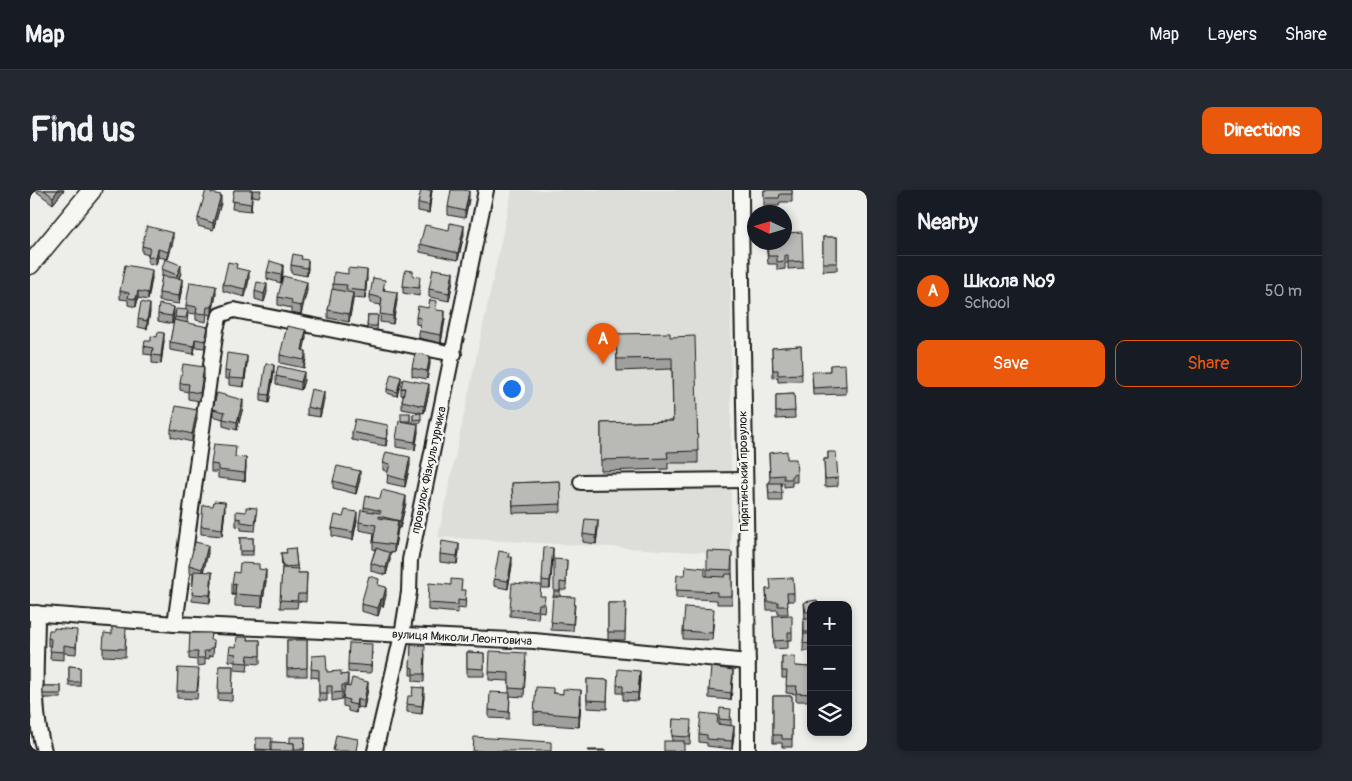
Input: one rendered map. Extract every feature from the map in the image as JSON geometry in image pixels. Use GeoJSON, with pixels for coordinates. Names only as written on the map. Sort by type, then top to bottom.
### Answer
{"type":"FeatureCollection","features":[{"type":"Feature","properties":{"kind":"main road"},"geometry":{"type":"LineString","coordinates":[[30,265],[92,190]]}},
{"type":"Feature","properties":{"kind":"street","name":"провулок Фізкультурника"},"geometry":{"type":"LineString","coordinates":[[375,751],[402,635],[409,592],[410,560],[454,354],[486,190]]}},
{"type":"Feature","properties":{"kind":"street","name":"Пирятинський провулок"},"geometry":{"type":"LineString","coordinates":[[741,190],[741,326],[748,751]]}},
{"type":"Feature","properties":{"kind":"street"},"geometry":{"type":"LineString","coordinates":[[175,624],[216,329],[220,315],[234,310],[454,354]]}},
{"type":"Feature","properties":{"kind":"street"},"geometry":{"type":"LineString","coordinates":[[581,482],[744,480]]}},
{"type":"Feature","properties":{"kind":"street"},"geometry":{"type":"LineString","coordinates":[[34,613],[36,705],[38,730],[44,751]]}},
{"type":"Feature","properties":{"kind":"street","name":"вулиця Миколи Леонтовича"},"geometry":{"type":"LineString","coordinates":[[34,613],[175,624],[534,641],[748,662]]}},
{"type":"Feature","properties":{"kind":"shaded area"},"geometry":{"type":"Polygon","coordinates":[[[512,190],[731,190],[731,554],[438,537],[512,190]]]}},
{"type":"Feature","properties":{"kind":"building"},"geometry":{"type":"Polygon","coordinates":[[[44,190],[58,190],[53,197],[44,190]]]}},
{"type":"Feature","properties":{"kind":"building"},"geometry":{"type":"Polygon","coordinates":[[[206,190],[212,190],[211,193],[221,195],[213,223],[198,218],[206,190]]]}},
{"type":"Feature","properties":{"kind":"building"},"geometry":{"type":"Polygon","coordinates":[[[234,190],[252,190],[251,204],[232,201],[234,190]]]}},
{"type":"Feature","properties":{"kind":"building"},"geometry":{"type":"Polygon","coordinates":[[[421,190],[431,190],[429,205],[418,203],[421,190]]]}},
{"type":"Feature","properties":{"kind":"building"},"geometry":{"type":"Polygon","coordinates":[[[451,190],[469,191],[465,211],[448,207],[451,190]]]}},
{"type":"Feature","properties":{"kind":"building"},"geometry":{"type":"Polygon","coordinates":[[[764,190],[792,190],[792,194],[780,194],[779,198],[764,198],[764,190]]]}},
{"type":"Feature","properties":{"kind":"building"},"geometry":{"type":"Polygon","coordinates":[[[450,223],[464,226],[458,253],[420,244],[425,225],[449,230],[450,223]]]}},
{"type":"Feature","properties":{"kind":"building"},"geometry":{"type":"Polygon","coordinates":[[[147,226],[173,233],[168,252],[158,249],[156,258],[148,256],[150,248],[142,246],[147,226]]]}},
{"type":"Feature","properties":{"kind":"building"},"geometry":{"type":"Polygon","coordinates":[[[802,232],[803,261],[788,262],[788,255],[785,255],[785,261],[777,262],[777,256],[768,256],[768,250],[792,250],[792,233],[802,232]]]}},
{"type":"Feature","properties":{"kind":"building"},"geometry":{"type":"Polygon","coordinates":[[[823,237],[837,237],[837,263],[823,263],[823,237]]]}},
{"type":"Feature","properties":{"kind":"building"},"geometry":{"type":"Polygon","coordinates":[[[293,254],[302,256],[301,259],[308,260],[307,268],[291,265],[293,254]]]}},
{"type":"Feature","properties":{"kind":"building"},"geometry":{"type":"Polygon","coordinates":[[[165,259],[181,265],[177,275],[162,269],[165,259]]]}},
{"type":"Feature","properties":{"kind":"building"},"geometry":{"type":"Polygon","coordinates":[[[270,261],[283,265],[281,275],[267,272],[270,261]]]}},
{"type":"Feature","properties":{"kind":"building"},"geometry":{"type":"Polygon","coordinates":[[[228,262],[237,264],[236,268],[249,271],[245,289],[223,284],[228,262]]]}},
{"type":"Feature","properties":{"kind":"building"},"geometry":{"type":"Polygon","coordinates":[[[125,265],[152,270],[148,293],[138,291],[136,299],[128,298],[129,293],[120,291],[125,265]]]}},
{"type":"Feature","properties":{"kind":"building"},"geometry":{"type":"Polygon","coordinates":[[[348,268],[367,270],[365,291],[346,289],[347,285],[333,284],[334,272],[348,274],[348,268]]]}},
{"type":"Feature","properties":{"kind":"building"},"geometry":{"type":"Polygon","coordinates":[[[433,269],[453,272],[449,293],[429,289],[433,269]]]}},
{"type":"Feature","properties":{"kind":"building"},"geometry":{"type":"Polygon","coordinates":[[[405,270],[413,271],[413,276],[420,277],[419,288],[403,286],[405,270]]]}},
{"type":"Feature","properties":{"kind":"building"},"geometry":{"type":"Polygon","coordinates":[[[162,276],[182,279],[179,296],[159,293],[162,276]]]}},
{"type":"Feature","properties":{"kind":"building"},"geometry":{"type":"Polygon","coordinates":[[[283,276],[307,282],[301,306],[291,304],[292,300],[278,297],[283,276]]]}},
{"type":"Feature","properties":{"kind":"building"},"geometry":{"type":"Polygon","coordinates":[[[373,278],[385,280],[383,290],[397,292],[393,316],[380,314],[382,298],[370,295],[373,278]]]}},
{"type":"Feature","properties":{"kind":"building"},"geometry":{"type":"Polygon","coordinates":[[[190,282],[216,286],[212,307],[207,307],[206,314],[196,313],[197,307],[186,305],[190,282]]]}},
{"type":"Feature","properties":{"kind":"building"},"geometry":{"type":"Polygon","coordinates":[[[257,282],[267,284],[264,294],[255,291],[257,282]]]}},
{"type":"Feature","properties":{"kind":"building"},"geometry":{"type":"Polygon","coordinates":[[[332,289],[353,293],[349,314],[328,310],[332,289]]]}},
{"type":"Feature","properties":{"kind":"building"},"geometry":{"type":"Polygon","coordinates":[[[430,300],[437,301],[436,310],[445,311],[441,335],[419,331],[421,318],[416,317],[418,306],[428,308],[430,300]]]}},
{"type":"Feature","properties":{"kind":"building"},"geometry":{"type":"Polygon","coordinates":[[[141,302],[150,304],[147,321],[138,319],[141,302]]]}},
{"type":"Feature","properties":{"kind":"building"},"geometry":{"type":"Polygon","coordinates":[[[159,304],[174,307],[172,316],[158,314],[159,304]]]}},
{"type":"Feature","properties":{"kind":"building"},"geometry":{"type":"Polygon","coordinates":[[[176,309],[188,310],[186,318],[175,317],[176,309]]]}},
{"type":"Feature","properties":{"kind":"building"},"geometry":{"type":"Polygon","coordinates":[[[368,315],[378,315],[377,326],[367,326],[368,315]]]}},
{"type":"Feature","properties":{"kind":"building"},"geometry":{"type":"Polygon","coordinates":[[[174,320],[208,327],[205,341],[195,339],[194,346],[170,342],[174,320]]]}},
{"type":"Feature","properties":{"kind":"building"},"geometry":{"type":"Polygon","coordinates":[[[287,326],[306,330],[302,350],[306,351],[304,360],[280,355],[287,326]]]}},
{"type":"Feature","properties":{"kind":"building"},"geometry":{"type":"Polygon","coordinates":[[[158,332],[164,333],[161,356],[152,355],[153,348],[144,346],[145,341],[151,341],[151,336],[157,337],[158,332]]]}},
{"type":"Feature","properties":{"kind":"building"},"geometry":{"type":"Polygon","coordinates":[[[670,333],[670,337],[695,336],[698,451],[667,452],[668,458],[601,460],[601,423],[673,421],[672,358],[617,359],[616,334],[670,333]]]}},
{"type":"Feature","properties":{"kind":"building"},"geometry":{"type":"Polygon","coordinates":[[[801,346],[802,374],[778,375],[778,370],[773,370],[772,348],[801,346]]]}},
{"type":"Feature","properties":{"kind":"building"},"geometry":{"type":"Polygon","coordinates":[[[227,353],[247,356],[244,379],[229,378],[230,372],[225,371],[227,353]]]}},
{"type":"Feature","properties":{"kind":"building"},"geometry":{"type":"Polygon","coordinates":[[[415,353],[430,356],[427,371],[412,368],[415,353]]]}},
{"type":"Feature","properties":{"kind":"building"},"geometry":{"type":"Polygon","coordinates":[[[266,363],[274,365],[269,395],[261,394],[266,363]]]}},
{"type":"Feature","properties":{"kind":"building"},"geometry":{"type":"Polygon","coordinates":[[[183,364],[204,367],[200,393],[188,391],[189,384],[180,383],[183,364]]]}},
{"type":"Feature","properties":{"kind":"building"},"geometry":{"type":"Polygon","coordinates":[[[845,364],[846,386],[813,388],[812,372],[830,371],[830,365],[845,364]]]}},
{"type":"Feature","properties":{"kind":"building"},"geometry":{"type":"Polygon","coordinates":[[[278,366],[304,372],[301,382],[276,376],[278,366]]]}},
{"type":"Feature","properties":{"kind":"building"},"geometry":{"type":"Polygon","coordinates":[[[391,374],[401,377],[397,392],[387,389],[391,374]]]}},
{"type":"Feature","properties":{"kind":"building"},"geometry":{"type":"Polygon","coordinates":[[[403,379],[429,384],[424,406],[402,401],[405,388],[401,388],[403,379]]]}},
{"type":"Feature","properties":{"kind":"building"},"geometry":{"type":"Polygon","coordinates":[[[311,389],[324,392],[320,410],[307,407],[311,389]]]}},
{"type":"Feature","properties":{"kind":"building"},"geometry":{"type":"Polygon","coordinates":[[[217,393],[243,400],[237,422],[223,419],[225,412],[213,409],[217,393]]]}},
{"type":"Feature","properties":{"kind":"building"},"geometry":{"type":"Polygon","coordinates":[[[794,394],[795,411],[776,412],[776,395],[794,394]]]}},
{"type":"Feature","properties":{"kind":"building"},"geometry":{"type":"Polygon","coordinates":[[[176,406],[197,410],[192,434],[171,429],[176,406]]]}},
{"type":"Feature","properties":{"kind":"building"},"geometry":{"type":"Polygon","coordinates":[[[401,413],[410,413],[410,421],[401,421],[401,413]]]}},
{"type":"Feature","properties":{"kind":"building"},"geometry":{"type":"Polygon","coordinates":[[[421,413],[421,419],[413,420],[413,414],[421,413]]]}},
{"type":"Feature","properties":{"kind":"building"},"geometry":{"type":"Polygon","coordinates":[[[355,419],[388,425],[386,439],[352,432],[355,419]]]}},
{"type":"Feature","properties":{"kind":"building"},"geometry":{"type":"Polygon","coordinates":[[[399,421],[418,424],[415,442],[396,439],[399,421]]]}},
{"type":"Feature","properties":{"kind":"building"},"geometry":{"type":"Polygon","coordinates":[[[214,444],[236,446],[235,457],[246,458],[245,473],[218,470],[218,465],[211,464],[214,444]]]}},
{"type":"Feature","properties":{"kind":"building"},"geometry":{"type":"Polygon","coordinates":[[[787,451],[787,459],[796,459],[797,474],[792,475],[792,479],[784,479],[784,475],[770,476],[769,453],[787,451]]]}},
{"type":"Feature","properties":{"kind":"building"},"geometry":{"type":"Polygon","coordinates":[[[386,452],[410,457],[405,480],[387,475],[390,464],[383,463],[386,452]]]}},
{"type":"Feature","properties":{"kind":"building"},"geometry":{"type":"Polygon","coordinates":[[[828,452],[836,452],[838,478],[825,479],[824,459],[828,459],[828,452]]]}},
{"type":"Feature","properties":{"kind":"building"},"geometry":{"type":"Polygon","coordinates":[[[337,466],[360,471],[356,487],[333,481],[337,466]]]}},
{"type":"Feature","properties":{"kind":"building"},"geometry":{"type":"Polygon","coordinates":[[[560,481],[561,504],[513,506],[512,483],[560,481]]]}},
{"type":"Feature","properties":{"kind":"building"},"geometry":{"type":"Polygon","coordinates":[[[768,483],[781,483],[782,493],[769,493],[768,483]]]}},
{"type":"Feature","properties":{"kind":"building"},"geometry":{"type":"Polygon","coordinates":[[[382,490],[406,496],[400,521],[379,516],[379,518],[398,521],[394,545],[373,542],[376,525],[359,522],[361,510],[380,513],[381,511],[364,507],[366,496],[380,499],[382,490]]]}},
{"type":"Feature","properties":{"kind":"building"},"geometry":{"type":"Polygon","coordinates":[[[214,501],[225,502],[222,529],[201,526],[203,505],[213,506],[214,501]]]}},
{"type":"Feature","properties":{"kind":"building"},"geometry":{"type":"Polygon","coordinates":[[[246,507],[257,508],[255,524],[241,522],[241,519],[236,518],[236,511],[246,512],[246,507]]]}},
{"type":"Feature","properties":{"kind":"building"},"geometry":{"type":"Polygon","coordinates":[[[345,510],[357,512],[353,532],[332,528],[335,515],[343,517],[345,510]]]}},
{"type":"Feature","properties":{"kind":"building"},"geometry":{"type":"Polygon","coordinates":[[[585,519],[598,520],[596,536],[583,534],[585,519]]]}},
{"type":"Feature","properties":{"kind":"building"},"geometry":{"type":"Polygon","coordinates":[[[240,538],[253,538],[253,551],[240,551],[240,538]]]}},
{"type":"Feature","properties":{"kind":"building"},"geometry":{"type":"Polygon","coordinates":[[[442,541],[459,544],[457,556],[440,554],[442,541]]]}},
{"type":"Feature","properties":{"kind":"building"},"geometry":{"type":"Polygon","coordinates":[[[195,542],[208,545],[202,569],[189,565],[195,542]]]}},
{"type":"Feature","properties":{"kind":"building"},"geometry":{"type":"Polygon","coordinates":[[[544,547],[553,548],[550,581],[542,580],[544,547]]]}},
{"type":"Feature","properties":{"kind":"building"},"geometry":{"type":"Polygon","coordinates":[[[295,548],[297,566],[283,567],[281,553],[287,553],[286,549],[295,548]]]}},
{"type":"Feature","properties":{"kind":"building"},"geometry":{"type":"Polygon","coordinates":[[[376,548],[390,553],[386,568],[371,563],[376,548]]]}},
{"type":"Feature","properties":{"kind":"building"},"geometry":{"type":"Polygon","coordinates":[[[499,551],[509,553],[508,557],[512,557],[508,581],[494,579],[499,551]]]}},
{"type":"Feature","properties":{"kind":"building"},"geometry":{"type":"Polygon","coordinates":[[[707,551],[732,552],[731,570],[707,569],[707,551]]]}},
{"type":"Feature","properties":{"kind":"building"},"geometry":{"type":"Polygon","coordinates":[[[554,559],[567,560],[566,583],[560,582],[560,591],[554,591],[554,559]]]}},
{"type":"Feature","properties":{"kind":"building"},"geometry":{"type":"Polygon","coordinates":[[[240,563],[259,564],[259,569],[266,570],[262,596],[235,594],[236,583],[232,584],[234,572],[239,573],[240,563]]]}},
{"type":"Feature","properties":{"kind":"building"},"geometry":{"type":"Polygon","coordinates":[[[686,566],[705,568],[705,576],[725,577],[726,574],[732,574],[732,596],[717,596],[717,592],[676,590],[677,575],[685,575],[686,566]]]}},
{"type":"Feature","properties":{"kind":"building"},"geometry":{"type":"Polygon","coordinates":[[[282,568],[298,569],[298,573],[307,573],[306,594],[298,594],[297,601],[280,600],[282,568]]]}},
{"type":"Feature","properties":{"kind":"building"},"geometry":{"type":"Polygon","coordinates":[[[194,571],[212,572],[210,595],[192,594],[194,571]]]}},
{"type":"Feature","properties":{"kind":"building"},"geometry":{"type":"Polygon","coordinates":[[[369,576],[379,579],[378,585],[386,587],[378,608],[361,604],[369,576]]]}},
{"type":"Feature","properties":{"kind":"building"},"geometry":{"type":"Polygon","coordinates":[[[793,578],[794,593],[787,593],[788,606],[778,606],[778,602],[767,602],[766,589],[771,589],[770,579],[793,578]]]}},
{"type":"Feature","properties":{"kind":"building"},"geometry":{"type":"Polygon","coordinates":[[[451,579],[462,580],[461,590],[466,590],[465,601],[458,600],[458,605],[428,603],[429,583],[451,585],[451,579]]]}},
{"type":"Feature","properties":{"kind":"building"},"geometry":{"type":"Polygon","coordinates":[[[512,583],[541,585],[540,596],[545,596],[544,604],[539,604],[538,611],[510,609],[512,583]]]}},
{"type":"Feature","properties":{"kind":"building"},"geometry":{"type":"Polygon","coordinates":[[[553,596],[575,597],[573,624],[551,622],[553,596]]]}},
{"type":"Feature","properties":{"kind":"building"},"geometry":{"type":"Polygon","coordinates":[[[804,602],[807,602],[807,612],[806,612],[804,602]]]}},
{"type":"Feature","properties":{"kind":"building"},"geometry":{"type":"Polygon","coordinates":[[[608,603],[626,603],[625,632],[608,632],[608,603]]]}},
{"type":"Feature","properties":{"kind":"building"},"geometry":{"type":"Polygon","coordinates":[[[685,607],[714,609],[712,633],[683,631],[685,607]]]}},
{"type":"Feature","properties":{"kind":"building"},"geometry":{"type":"Polygon","coordinates":[[[792,615],[792,632],[788,632],[788,640],[774,641],[773,616],[792,615]]]}},
{"type":"Feature","properties":{"kind":"building"},"geometry":{"type":"Polygon","coordinates":[[[804,619],[807,619],[807,632],[804,632],[804,619]]]}},
{"type":"Feature","properties":{"kind":"building"},"geometry":{"type":"Polygon","coordinates":[[[112,627],[126,628],[125,649],[103,648],[104,633],[112,634],[112,627]]]}},
{"type":"Feature","properties":{"kind":"building"},"geometry":{"type":"Polygon","coordinates":[[[54,628],[77,630],[76,647],[64,645],[64,652],[50,651],[51,639],[48,638],[49,630],[54,630],[54,628]]]}},
{"type":"Feature","properties":{"kind":"building"},"geometry":{"type":"Polygon","coordinates":[[[190,633],[211,633],[210,640],[214,640],[213,648],[210,648],[209,651],[204,651],[205,658],[197,658],[198,652],[189,652],[190,633]]]}},
{"type":"Feature","properties":{"kind":"building"},"geometry":{"type":"Polygon","coordinates":[[[804,634],[807,634],[807,644],[803,643],[804,634]]]}},
{"type":"Feature","properties":{"kind":"building"},"geometry":{"type":"Polygon","coordinates":[[[237,637],[247,637],[248,640],[260,640],[260,656],[248,655],[247,663],[235,662],[236,654],[229,653],[230,646],[236,647],[237,637]]]}},
{"type":"Feature","properties":{"kind":"building"},"geometry":{"type":"Polygon","coordinates":[[[287,640],[307,640],[307,668],[287,669],[287,640]]]}},
{"type":"Feature","properties":{"kind":"building"},"geometry":{"type":"Polygon","coordinates":[[[349,643],[372,644],[371,666],[348,664],[349,643]]]}},
{"type":"Feature","properties":{"kind":"building"},"geometry":{"type":"Polygon","coordinates":[[[411,645],[425,646],[424,674],[413,674],[413,668],[410,667],[411,645]]]}},
{"type":"Feature","properties":{"kind":"building"},"geometry":{"type":"Polygon","coordinates":[[[490,651],[526,653],[524,689],[509,688],[509,673],[489,672],[490,651]]]}},
{"type":"Feature","properties":{"kind":"building"},"geometry":{"type":"Polygon","coordinates":[[[467,652],[484,653],[484,669],[467,668],[467,652]]]}},
{"type":"Feature","properties":{"kind":"building"},"geometry":{"type":"Polygon","coordinates":[[[326,655],[327,672],[341,671],[341,675],[348,674],[347,685],[342,685],[342,692],[332,693],[332,686],[327,686],[327,693],[319,693],[319,670],[311,669],[312,656],[326,655]]]}},
{"type":"Feature","properties":{"kind":"building"},"geometry":{"type":"Polygon","coordinates":[[[782,656],[795,657],[795,666],[807,667],[807,694],[796,693],[797,686],[786,686],[787,671],[782,671],[782,656]]]}},
{"type":"Feature","properties":{"kind":"building"},"geometry":{"type":"Polygon","coordinates":[[[69,666],[80,667],[80,682],[69,682],[69,666]]]}},
{"type":"Feature","properties":{"kind":"building"},"geometry":{"type":"Polygon","coordinates":[[[219,666],[233,666],[232,693],[218,693],[219,666]]]}},
{"type":"Feature","properties":{"kind":"building"},"geometry":{"type":"Polygon","coordinates":[[[711,667],[733,670],[731,693],[709,690],[711,667]]]}},
{"type":"Feature","properties":{"kind":"building"},"geometry":{"type":"Polygon","coordinates":[[[178,668],[199,669],[197,691],[177,691],[178,668]]]}},
{"type":"Feature","properties":{"kind":"building"},"geometry":{"type":"Polygon","coordinates":[[[618,669],[640,671],[638,693],[623,692],[623,686],[617,685],[618,669]]]}},
{"type":"Feature","properties":{"kind":"building"},"geometry":{"type":"Polygon","coordinates":[[[352,678],[368,682],[364,700],[357,699],[356,705],[348,703],[349,700],[343,698],[345,686],[350,687],[352,678]]]}},
{"type":"Feature","properties":{"kind":"building"},"geometry":{"type":"Polygon","coordinates":[[[587,679],[608,680],[607,701],[587,700],[587,679]]]}},
{"type":"Feature","properties":{"kind":"building"},"geometry":{"type":"Polygon","coordinates":[[[43,686],[61,686],[61,694],[43,694],[43,686]]]}},
{"type":"Feature","properties":{"kind":"building"},"geometry":{"type":"Polygon","coordinates":[[[413,687],[424,688],[422,706],[407,704],[408,696],[412,696],[413,687]]]}},
{"type":"Feature","properties":{"kind":"building"},"geometry":{"type":"Polygon","coordinates":[[[536,687],[553,688],[553,693],[563,694],[563,689],[581,690],[579,716],[534,712],[536,687]]]}},
{"type":"Feature","properties":{"kind":"building"},"geometry":{"type":"Polygon","coordinates":[[[490,692],[510,693],[509,712],[489,710],[490,692]]]}},
{"type":"Feature","properties":{"kind":"building"},"geometry":{"type":"Polygon","coordinates":[[[773,696],[792,696],[792,739],[782,739],[782,735],[773,735],[773,696]]]}},
{"type":"Feature","properties":{"kind":"building"},"geometry":{"type":"Polygon","coordinates":[[[720,708],[731,709],[730,720],[719,719],[720,708]]]}},
{"type":"Feature","properties":{"kind":"building"},"geometry":{"type":"Polygon","coordinates":[[[701,713],[718,715],[717,724],[734,726],[732,741],[707,739],[707,735],[699,734],[701,713]]]}},
{"type":"Feature","properties":{"kind":"building"},"geometry":{"type":"Polygon","coordinates":[[[673,719],[691,720],[690,737],[672,736],[673,719]]]}},
{"type":"Feature","properties":{"kind":"building"},"geometry":{"type":"Polygon","coordinates":[[[336,735],[358,739],[356,751],[333,751],[336,735]]]}},
{"type":"Feature","properties":{"kind":"building"},"geometry":{"type":"Polygon","coordinates":[[[290,737],[305,737],[304,749],[294,749],[294,743],[290,743],[290,737]]]}},
{"type":"Feature","properties":{"kind":"building"},"geometry":{"type":"Polygon","coordinates":[[[474,737],[551,742],[551,751],[473,751],[474,737]]]}},
{"type":"Feature","properties":{"kind":"building"},"geometry":{"type":"Polygon","coordinates":[[[256,738],[272,738],[271,750],[256,749],[256,738]]]}},
{"type":"Feature","properties":{"kind":"building"},"geometry":{"type":"Polygon","coordinates":[[[664,741],[684,741],[684,751],[664,751],[664,741]]]}},
{"type":"Feature","properties":{"kind":"building"},"geometry":{"type":"Polygon","coordinates":[[[271,742],[294,743],[294,751],[271,751],[271,742]]]}},
{"type":"Feature","properties":{"kind":"building"},"geometry":{"type":"Polygon","coordinates":[[[605,750],[605,751],[588,751],[605,750]]]}},
{"type":"Feature","properties":{"kind":"place","name":"Школа №9"},"geometry":{"type":"Point","coordinates":[603,364]}}]}
